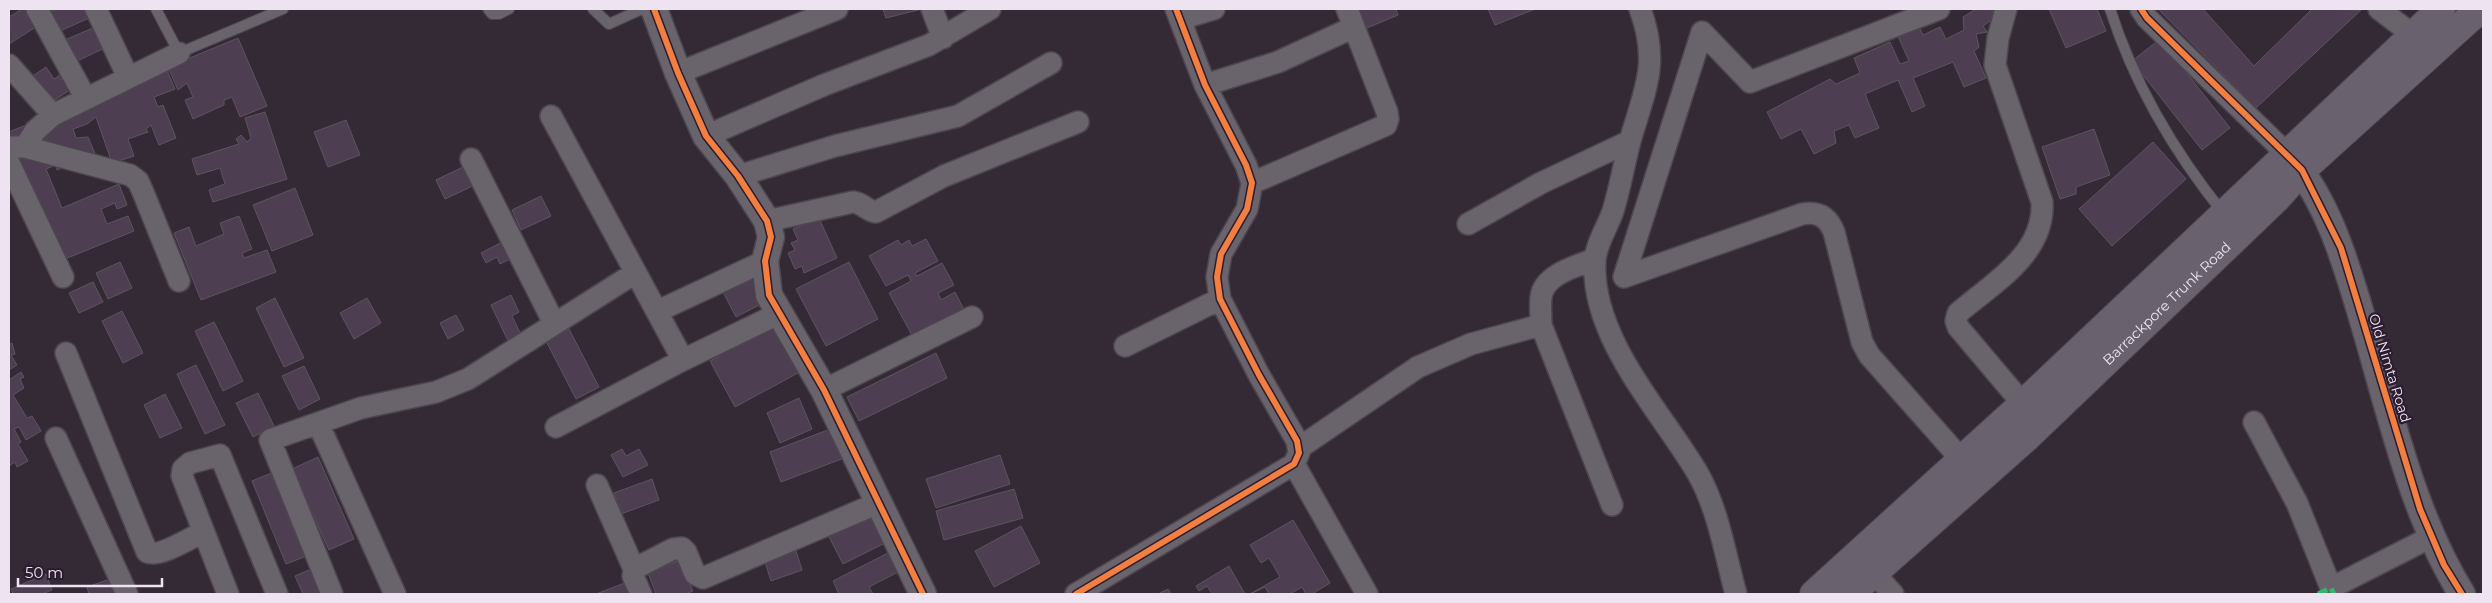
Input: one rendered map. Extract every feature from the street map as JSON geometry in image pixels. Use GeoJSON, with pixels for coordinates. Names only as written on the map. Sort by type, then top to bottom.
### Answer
{"type":"FeatureCollection","features":[{"type":"Feature","properties":{"kind":"main road","name":"Barrackpore Trunk Road"},"geometry":{"type":"LineString","coordinates":[[1850,594],[2027,437],[2269,206],[2295,162],[2413,34],[2441,9]]}},
{"type":"Feature","properties":{"kind":"main road","name":"Barrackpore Trunk Road"},"geometry":{"type":"LineString","coordinates":[[1814,594],[2023,404],[2225,215],[2295,162],[2480,9]]}},
{"type":"Feature","properties":{"kind":"street"},"geometry":{"type":"LineString","coordinates":[[37,9],[85,97]]}},
{"type":"Feature","properties":{"kind":"street"},"geometry":{"type":"LineString","coordinates":[[96,9],[128,77]]}},
{"type":"Feature","properties":{"kind":"street"},"geometry":{"type":"LineString","coordinates":[[654,9],[678,73],[706,136],[738,176],[767,220],[771,237],[765,261],[769,295],[824,390],[923,594]]}},
{"type":"Feature","properties":{"kind":"street"},"geometry":{"type":"LineString","coordinates":[[678,73],[836,9]]}},
{"type":"Feature","properties":{"kind":"street"},"geometry":{"type":"LineString","coordinates":[[932,9],[943,38]]}},
{"type":"Feature","properties":{"kind":"street"},"geometry":{"type":"LineString","coordinates":[[706,136],[824,85],[861,73],[943,38],[990,9]]}},
{"type":"Feature","properties":{"kind":"street"},"geometry":{"type":"LineString","coordinates":[[1214,9],[1178,14],[1206,85],[1246,165],[1252,184],[1247,209],[1221,254],[1217,277],[1220,299],[1296,456],[1367,594]]}},
{"type":"Feature","properties":{"kind":"street"},"geometry":{"type":"LineString","coordinates":[[1640,9],[1648,36],[1651,65],[1646,91],[1630,140],[1613,210],[1595,259],[1598,296],[1607,324],[1648,399],[1697,472],[1710,497],[1736,594]]}},
{"type":"Feature","properties":{"kind":"street"},"geometry":{"type":"LineString","coordinates":[[1939,9],[1750,82],[1702,32],[1624,277],[1802,214],[1819,214],[1830,222],[1834,232],[1862,342],[1869,355],[1961,459]]}},
{"type":"Feature","properties":{"kind":"street"},"geometry":{"type":"LineString","coordinates":[[2006,9],[1998,38],[1996,65],[2042,202],[2041,220],[2030,250],[1958,313],[1956,321],[1958,327],[2023,404]]}},
{"type":"Feature","properties":{"kind":"street"},"geometry":{"type":"LineString","coordinates":[[2141,9],[2147,18],[2295,162]]}},
{"type":"Feature","properties":{"kind":"street"},"geometry":{"type":"LineString","coordinates":[[2379,9],[2413,34]]}},
{"type":"Feature","properties":{"kind":"street"},"geometry":{"type":"LineString","coordinates":[[1206,85],[1278,62],[1351,18],[1387,112],[1388,119],[1386,125],[1252,184]]}},
{"type":"Feature","properties":{"kind":"street"},"geometry":{"type":"LineString","coordinates":[[17,147],[53,115],[85,97],[178,53]]}},
{"type":"Feature","properties":{"kind":"street"},"geometry":{"type":"LineString","coordinates":[[738,176],[835,146],[958,116],[1052,63]]}},
{"type":"Feature","properties":{"kind":"street"},"geometry":{"type":"LineString","coordinates":[[9,65],[53,115]]}},
{"type":"Feature","properties":{"kind":"street"},"geometry":{"type":"LineString","coordinates":[[551,116],[683,360]]}},
{"type":"Feature","properties":{"kind":"street"},"geometry":{"type":"LineString","coordinates":[[767,220],[853,202],[862,204],[872,212],[876,212],[944,176],[1078,122]]}},
{"type":"Feature","properties":{"kind":"street"},"geometry":{"type":"LineString","coordinates":[[1468,224],[1541,183],[1630,140]]}},
{"type":"Feature","properties":{"kind":"street"},"geometry":{"type":"LineString","coordinates":[[17,147],[130,175],[138,181],[179,281]]}},
{"type":"Feature","properties":{"kind":"street"},"geometry":{"type":"LineString","coordinates":[[471,159],[554,323]]}},
{"type":"Feature","properties":{"kind":"street","name":"Old Nimta Road"},"geometry":{"type":"LineString","coordinates":[[2295,162],[2341,248],[2420,509],[2444,565],[2462,594]]}},
{"type":"Feature","properties":{"kind":"street"},"geometry":{"type":"LineString","coordinates":[[9,163],[63,277]]}},
{"type":"Feature","properties":{"kind":"street"},"geometry":{"type":"LineString","coordinates":[[1595,259],[1559,274],[1548,283],[1541,296],[1541,325],[1612,505]]}},
{"type":"Feature","properties":{"kind":"street"},"geometry":{"type":"LineString","coordinates":[[658,311],[765,261]]}},
{"type":"Feature","properties":{"kind":"street"},"geometry":{"type":"LineString","coordinates":[[332,594],[270,440],[361,408],[436,392],[468,379],[635,273]]}},
{"type":"Feature","properties":{"kind":"street"},"geometry":{"type":"LineString","coordinates":[[1125,346],[1220,299]]}},
{"type":"Feature","properties":{"kind":"street"},"geometry":{"type":"LineString","coordinates":[[556,427],[683,360],[780,314]]}},
{"type":"Feature","properties":{"kind":"street"},"geometry":{"type":"LineString","coordinates":[[824,390],[972,317]]}},
{"type":"Feature","properties":{"kind":"street"},"geometry":{"type":"LineString","coordinates":[[1076,594],[1296,456],[1418,367],[1471,344],[1541,325]]}},
{"type":"Feature","properties":{"kind":"street"},"geometry":{"type":"LineString","coordinates":[[66,353],[147,552],[154,554],[162,552],[203,532]]}},
{"type":"Feature","properties":{"kind":"street"},"geometry":{"type":"LineString","coordinates":[[2254,422],[2297,503],[2328,592],[2431,537]]}},
{"type":"Feature","properties":{"kind":"street"},"geometry":{"type":"LineString","coordinates":[[318,423],[395,594]]}},
{"type":"Feature","properties":{"kind":"street"},"geometry":{"type":"LineString","coordinates":[[56,438],[127,594]]}},
{"type":"Feature","properties":{"kind":"street"},"geometry":{"type":"LineString","coordinates":[[228,594],[182,476],[183,469],[190,463],[220,455],[277,594]]}},
{"type":"Feature","properties":{"kind":"street"},"geometry":{"type":"LineString","coordinates":[[597,485],[634,570],[633,576],[641,594]]}},
{"type":"Feature","properties":{"kind":"street"},"geometry":{"type":"LineString","coordinates":[[634,570],[677,548],[686,552],[695,574],[702,578],[878,504]]}},
{"type":"Feature","properties":{"kind":"street"},"geometry":{"type":"LineString","coordinates":[[1874,573],[1893,594]]}},
{"type":"Feature","properties":{"kind":"lane"},"geometry":{"type":"LineString","coordinates":[[156,9],[178,53],[283,9]]}},
{"type":"Feature","properties":{"kind":"lane"},"geometry":{"type":"LineString","coordinates":[[488,9],[492,14],[499,14],[509,9]]}},
{"type":"Feature","properties":{"kind":"lane"},"geometry":{"type":"LineString","coordinates":[[594,9],[609,24],[642,9]]}},
{"type":"Feature","properties":{"kind":"lane"},"geometry":{"type":"LineString","coordinates":[[2110,9],[2123,50],[2159,122],[2197,180],[2225,215]]}},
{"type":"Feature","properties":{"kind":"building"},"geometry":{"type":"Polygon","coordinates":[[[22,9],[28,9],[39,25],[9,44],[9,17],[22,9]]]}},
{"type":"Feature","properties":{"kind":"building"},"geometry":{"type":"Polygon","coordinates":[[[56,9],[94,9],[96,15],[60,31],[51,11],[56,9]]]}},
{"type":"Feature","properties":{"kind":"building"},"geometry":{"type":"Polygon","coordinates":[[[883,9],[922,9],[886,18],[883,9]]]}},
{"type":"Feature","properties":{"kind":"building"},"geometry":{"type":"Polygon","coordinates":[[[1358,9],[1396,9],[1398,15],[1367,28],[1358,9]]]}},
{"type":"Feature","properties":{"kind":"building"},"geometry":{"type":"Polygon","coordinates":[[[1488,9],[1535,9],[1495,25],[1488,9]]]}},
{"type":"Feature","properties":{"kind":"building"},"geometry":{"type":"Polygon","coordinates":[[[1976,9],[1991,9],[1996,17],[1983,26],[1987,32],[1976,34],[1979,47],[1974,51],[1986,78],[1964,87],[1953,62],[1913,78],[1925,106],[1912,112],[1898,80],[1865,94],[1879,128],[1855,138],[1849,125],[1834,131],[1836,143],[1814,154],[1801,129],[1781,139],[1767,112],[1830,79],[1836,84],[1860,73],[1854,58],[1890,42],[1900,64],[1909,61],[1897,34],[1918,25],[1923,35],[1940,27],[1946,39],[1964,30],[1963,17],[1976,9]]]}},
{"type":"Feature","properties":{"kind":"building"},"geometry":{"type":"Polygon","coordinates":[[[2049,9],[2097,9],[2106,31],[2066,48],[2049,9]]]}},
{"type":"Feature","properties":{"kind":"building"},"geometry":{"type":"Polygon","coordinates":[[[2158,9],[2203,9],[2254,66],[2312,9],[2361,10],[2256,108],[2158,9]]]}},
{"type":"Feature","properties":{"kind":"building"},"geometry":{"type":"Polygon","coordinates":[[[100,25],[109,46],[77,61],[67,39],[100,25]]]}},
{"type":"Feature","properties":{"kind":"building"},"geometry":{"type":"Polygon","coordinates":[[[238,38],[267,106],[240,117],[232,97],[224,100],[224,105],[193,119],[185,100],[193,97],[187,83],[178,90],[168,67],[238,38]]]}},
{"type":"Feature","properties":{"kind":"building"},"geometry":{"type":"Polygon","coordinates":[[[2160,39],[2230,128],[2202,150],[2132,61],[2160,39]]]}},
{"type":"Feature","properties":{"kind":"building"},"geometry":{"type":"Polygon","coordinates":[[[46,67],[54,79],[60,75],[62,80],[67,78],[73,88],[47,105],[30,78],[46,67]]]}},
{"type":"Feature","properties":{"kind":"building"},"geometry":{"type":"Polygon","coordinates":[[[166,68],[175,89],[154,97],[158,107],[163,105],[176,138],[159,145],[151,125],[146,129],[148,132],[128,139],[134,156],[112,163],[96,117],[87,124],[73,129],[76,138],[88,137],[96,156],[83,159],[57,170],[56,165],[46,169],[62,208],[119,184],[127,205],[117,209],[115,203],[101,209],[107,224],[128,216],[134,231],[60,261],[9,137],[9,132],[166,68]]]}},
{"type":"Feature","properties":{"kind":"building"},"geometry":{"type":"Polygon","coordinates":[[[265,112],[287,179],[213,202],[209,190],[225,184],[220,168],[197,175],[192,159],[239,144],[236,139],[241,135],[247,142],[251,138],[245,118],[265,112]]]}},
{"type":"Feature","properties":{"kind":"building"},"geometry":{"type":"Polygon","coordinates":[[[346,120],[360,155],[328,167],[314,132],[346,120]]]}},
{"type":"Feature","properties":{"kind":"building"},"geometry":{"type":"Polygon","coordinates":[[[2094,129],[2110,175],[2076,187],[2076,194],[2060,199],[2042,147],[2094,129]]]}},
{"type":"Feature","properties":{"kind":"building"},"geometry":{"type":"Polygon","coordinates":[[[2153,142],[2186,179],[2112,246],[2079,209],[2153,142]]]}},
{"type":"Feature","properties":{"kind":"building"},"geometry":{"type":"Polygon","coordinates":[[[467,165],[477,184],[445,199],[436,180],[467,165]]]}},
{"type":"Feature","properties":{"kind":"building"},"geometry":{"type":"Polygon","coordinates":[[[295,188],[313,235],[272,251],[253,205],[295,188]]]}},
{"type":"Feature","properties":{"kind":"building"},"geometry":{"type":"Polygon","coordinates":[[[541,196],[551,216],[521,230],[512,210],[541,196]]]}},
{"type":"Feature","properties":{"kind":"building"},"geometry":{"type":"Polygon","coordinates":[[[239,216],[252,249],[242,253],[244,258],[267,250],[276,272],[201,300],[174,233],[189,227],[196,246],[224,234],[220,223],[239,216]]]}},
{"type":"Feature","properties":{"kind":"building"},"geometry":{"type":"Polygon","coordinates":[[[819,218],[837,258],[804,273],[802,266],[795,269],[788,253],[795,250],[791,243],[798,240],[793,229],[819,218]]]}},
{"type":"Feature","properties":{"kind":"building"},"geometry":{"type":"Polygon","coordinates":[[[926,239],[938,261],[915,273],[917,276],[942,263],[954,285],[938,293],[941,300],[955,292],[964,310],[913,337],[889,293],[911,281],[908,275],[886,286],[869,256],[898,240],[901,245],[909,240],[912,246],[926,239]]]}},
{"type":"Feature","properties":{"kind":"building"},"geometry":{"type":"Polygon","coordinates":[[[506,240],[514,257],[500,264],[497,257],[486,263],[481,253],[506,240]]]}},
{"type":"Feature","properties":{"kind":"building"},"geometry":{"type":"Polygon","coordinates":[[[120,262],[132,288],[108,299],[96,273],[120,262]]]}},
{"type":"Feature","properties":{"kind":"building"},"geometry":{"type":"Polygon","coordinates":[[[849,262],[878,319],[826,346],[796,289],[849,262]]]}},
{"type":"Feature","properties":{"kind":"building"},"geometry":{"type":"Polygon","coordinates":[[[754,276],[767,301],[736,317],[723,292],[754,276]]]}},
{"type":"Feature","properties":{"kind":"building"},"geometry":{"type":"Polygon","coordinates":[[[93,282],[103,302],[79,313],[69,293],[93,282]]]}},
{"type":"Feature","properties":{"kind":"building"},"geometry":{"type":"Polygon","coordinates":[[[511,295],[519,312],[512,316],[522,337],[509,343],[491,305],[511,295]]]}},
{"type":"Feature","properties":{"kind":"building"},"geometry":{"type":"Polygon","coordinates":[[[275,298],[304,358],[284,367],[256,308],[275,298]]]}},
{"type":"Feature","properties":{"kind":"building"},"geometry":{"type":"Polygon","coordinates":[[[367,298],[381,323],[354,339],[340,313],[367,298]]]}},
{"type":"Feature","properties":{"kind":"building"},"geometry":{"type":"Polygon","coordinates":[[[122,311],[143,353],[123,363],[102,321],[122,311]]]}},
{"type":"Feature","properties":{"kind":"building"},"geometry":{"type":"Polygon","coordinates":[[[456,315],[464,330],[448,339],[440,323],[456,315]]]}},
{"type":"Feature","properties":{"kind":"building"},"geometry":{"type":"Polygon","coordinates":[[[214,322],[243,381],[223,391],[195,331],[214,322]]]}},
{"type":"Feature","properties":{"kind":"building"},"geometry":{"type":"Polygon","coordinates":[[[773,326],[798,373],[735,407],[710,361],[718,357],[718,353],[773,326]]]}},
{"type":"Feature","properties":{"kind":"building"},"geometry":{"type":"Polygon","coordinates":[[[569,329],[599,387],[576,399],[546,341],[569,329]]]}},
{"type":"Feature","properties":{"kind":"building"},"geometry":{"type":"Polygon","coordinates":[[[12,343],[15,354],[11,355],[17,365],[9,370],[9,345],[12,343]]]}},
{"type":"Feature","properties":{"kind":"building"},"geometry":{"type":"Polygon","coordinates":[[[936,353],[947,378],[859,421],[847,397],[936,353]]]}},
{"type":"Feature","properties":{"kind":"building"},"geometry":{"type":"Polygon","coordinates":[[[196,365],[225,425],[205,434],[177,374],[196,365]]]}},
{"type":"Feature","properties":{"kind":"building"},"geometry":{"type":"Polygon","coordinates":[[[304,366],[320,399],[299,410],[282,376],[304,366]]]}},
{"type":"Feature","properties":{"kind":"building"},"geometry":{"type":"Polygon","coordinates":[[[21,372],[24,377],[20,379],[24,388],[13,395],[27,418],[32,416],[41,431],[26,440],[19,427],[14,429],[21,442],[18,444],[28,461],[17,467],[15,462],[10,465],[9,469],[9,380],[21,372]]]}},
{"type":"Feature","properties":{"kind":"building"},"geometry":{"type":"Polygon","coordinates":[[[258,393],[274,426],[253,437],[236,403],[258,393]]]}},
{"type":"Feature","properties":{"kind":"building"},"geometry":{"type":"Polygon","coordinates":[[[165,394],[182,428],[160,438],[144,405],[165,394]]]}},
{"type":"Feature","properties":{"kind":"building"},"geometry":{"type":"Polygon","coordinates":[[[799,398],[812,429],[780,443],[767,413],[799,398]]]}},
{"type":"Feature","properties":{"kind":"building"},"geometry":{"type":"Polygon","coordinates":[[[833,428],[844,458],[781,482],[770,452],[833,428]]]}},
{"type":"Feature","properties":{"kind":"building"},"geometry":{"type":"Polygon","coordinates":[[[622,449],[626,456],[639,449],[648,465],[623,477],[611,455],[622,449]]]}},
{"type":"Feature","properties":{"kind":"building"},"geometry":{"type":"Polygon","coordinates":[[[1000,455],[1010,484],[936,508],[926,479],[1000,455]]]}},
{"type":"Feature","properties":{"kind":"building"},"geometry":{"type":"Polygon","coordinates":[[[318,457],[354,539],[329,550],[292,469],[318,457]]]}},
{"type":"Feature","properties":{"kind":"building"},"geometry":{"type":"Polygon","coordinates":[[[274,472],[309,555],[286,564],[252,481],[274,472]]]}},
{"type":"Feature","properties":{"kind":"building"},"geometry":{"type":"Polygon","coordinates":[[[652,479],[659,500],[621,514],[614,493],[652,479]]]}},
{"type":"Feature","properties":{"kind":"building"},"geometry":{"type":"Polygon","coordinates":[[[1014,489],[1023,518],[944,540],[936,511],[1014,489]]]}},
{"type":"Feature","properties":{"kind":"building"},"geometry":{"type":"Polygon","coordinates":[[[874,510],[889,541],[843,564],[827,533],[874,510]]]}},
{"type":"Feature","properties":{"kind":"building"},"geometry":{"type":"Polygon","coordinates":[[[1293,520],[1330,583],[1312,594],[1306,594],[1302,587],[1290,594],[1269,594],[1265,587],[1250,594],[1280,577],[1269,558],[1261,563],[1250,545],[1293,520]]]}},
{"type":"Feature","properties":{"kind":"building"},"geometry":{"type":"Polygon","coordinates":[[[1021,526],[1040,563],[994,587],[975,551],[1021,526]]]}},
{"type":"Feature","properties":{"kind":"building"},"geometry":{"type":"Polygon","coordinates":[[[796,551],[802,570],[771,581],[765,562],[796,551]]]}},
{"type":"Feature","properties":{"kind":"building"},"geometry":{"type":"Polygon","coordinates":[[[888,553],[898,572],[869,587],[873,594],[839,594],[833,581],[888,553]]]}},
{"type":"Feature","properties":{"kind":"building"},"geometry":{"type":"Polygon","coordinates":[[[680,560],[693,591],[686,594],[656,594],[648,573],[680,560]]]}},
{"type":"Feature","properties":{"kind":"building"},"geometry":{"type":"Polygon","coordinates":[[[1229,566],[1245,594],[1212,594],[1207,586],[1199,591],[1196,586],[1229,566]]]}},
{"type":"Feature","properties":{"kind":"building"},"geometry":{"type":"Polygon","coordinates":[[[316,567],[327,594],[303,594],[295,576],[316,567]]]}},
{"type":"Feature","properties":{"kind":"building"},"geometry":{"type":"Polygon","coordinates":[[[46,574],[52,590],[42,594],[13,594],[11,589],[46,574]]]}},
{"type":"Feature","properties":{"kind":"building"},"geometry":{"type":"Polygon","coordinates":[[[113,578],[119,594],[89,594],[87,587],[113,578]]]}},
{"type":"Feature","properties":{"kind":"building"},"geometry":{"type":"Polygon","coordinates":[[[630,581],[636,594],[596,594],[630,581]]]}},
{"type":"Feature","properties":{"kind":"building"},"geometry":{"type":"Polygon","coordinates":[[[1168,589],[1171,594],[1158,594],[1168,589]]]}},
{"type":"Feature","properties":{"kind":"marked path"},"geometry":{"type":"LineString","coordinates":[[2318,594],[2331,588],[2334,594]]}},
{"type":"Feature","properties":{"kind":"cycle path"},"geometry":{"type":"LineString","coordinates":[[654,9],[678,73],[706,136],[738,176],[767,221],[771,237],[765,261],[769,295],[824,390],[923,594]]}},
{"type":"Feature","properties":{"kind":"cycle path"},"geometry":{"type":"LineString","coordinates":[[1076,594],[1294,464],[1299,453],[1297,441],[1259,375],[1220,299],[1217,277],[1221,254],[1247,209],[1252,183],[1246,165],[1205,85],[1176,9]]}},
{"type":"Feature","properties":{"kind":"cycle path"},"geometry":{"type":"LineString","coordinates":[[2141,9],[2147,18],[2302,170],[2341,248],[2420,509],[2444,565],[2462,594]]}}]}
